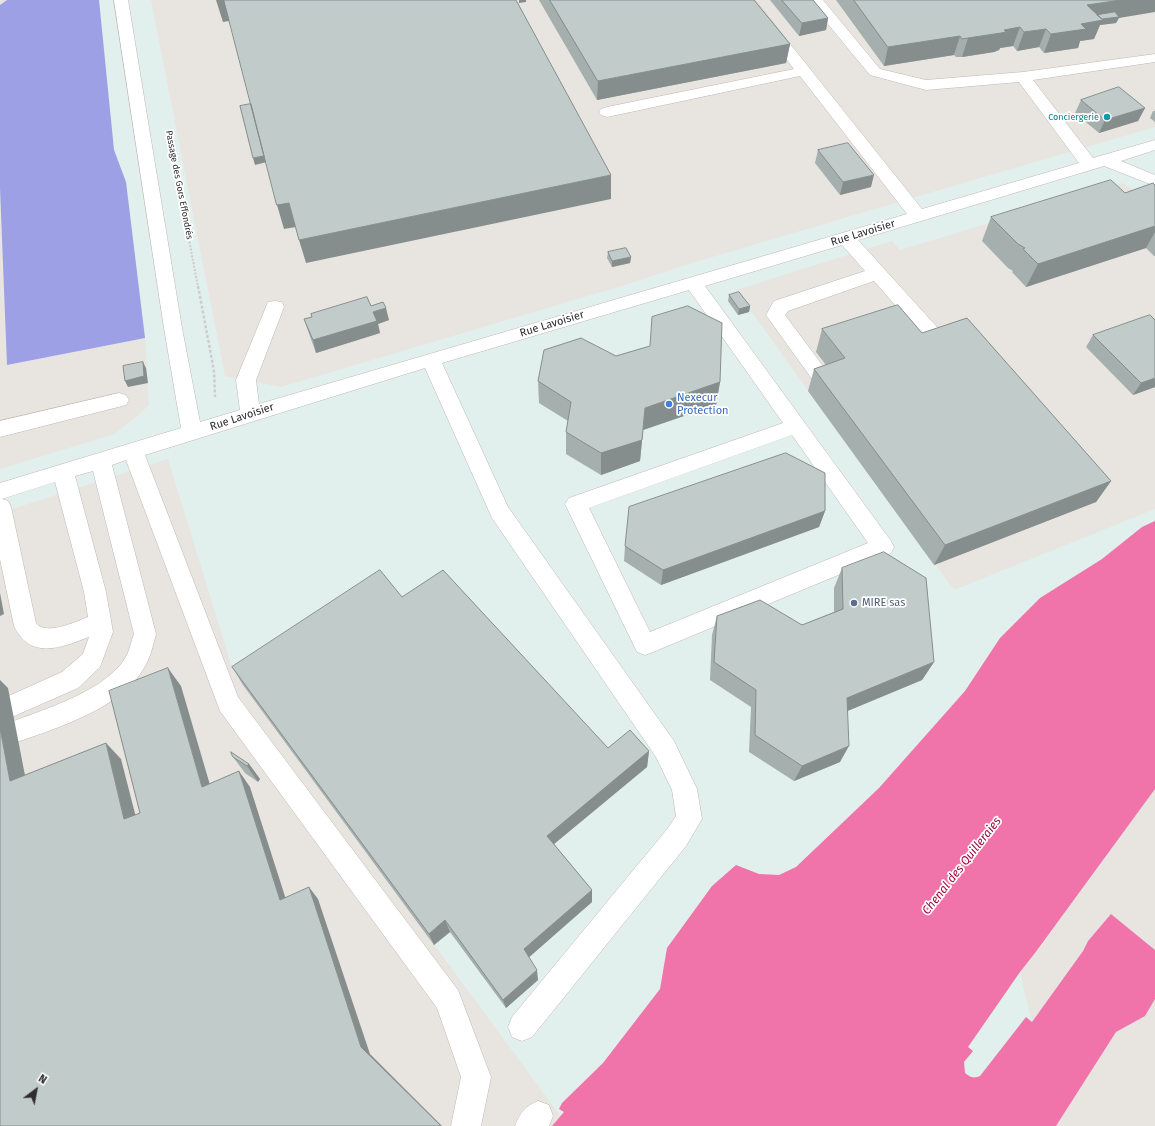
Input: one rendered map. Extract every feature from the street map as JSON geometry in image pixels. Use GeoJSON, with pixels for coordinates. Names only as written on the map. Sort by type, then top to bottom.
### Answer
{"type":"FeatureCollection","features":[{"type":"Feature","properties":{"kind":"street"},"geometry":{"type":"LineString","coordinates":[[120,0],[173,328],[192,433]]}},
{"type":"Feature","properties":{"kind":"street"},"geometry":{"type":"LineString","coordinates":[[748,0],[918,216]]}},
{"type":"Feature","properties":{"kind":"street"},"geometry":{"type":"LineString","coordinates":[[815,0],[875,72],[926,85],[1023,77],[1155,58]]}},
{"type":"Feature","properties":{"kind":"street"},"geometry":{"type":"LineString","coordinates":[[607,112],[804,71]]}},
{"type":"Feature","properties":{"kind":"street"},"geometry":{"type":"LineString","coordinates":[[1023,77],[1097,162],[1155,181]]}},
{"type":"Feature","properties":{"kind":"street","name":"Rue Lavoisier"},"geometry":{"type":"LineString","coordinates":[[0,491],[250,414],[1155,145]]}},
{"type":"Feature","properties":{"kind":"street"},"geometry":{"type":"LineString","coordinates":[[846,238],[939,342]]}},
{"type":"Feature","properties":{"kind":"street"},"geometry":{"type":"LineString","coordinates":[[824,381],[775,315],[780,306],[877,273]]}},
{"type":"Feature","properties":{"kind":"street"},"geometry":{"type":"LineString","coordinates":[[693,282],[883,547],[645,645],[576,504],[796,426]]}},
{"type":"Feature","properties":{"kind":"street"},"geometry":{"type":"LineString","coordinates":[[250,414],[246,380],[275,307]]}},
{"type":"Feature","properties":{"kind":"street"},"geometry":{"type":"LineString","coordinates":[[431,360],[500,512],[665,749],[684,789],[690,819],[522,1027]]}},
{"type":"Feature","properties":{"kind":"street"},"geometry":{"type":"LineString","coordinates":[[0,429],[119,400]]}},
{"type":"Feature","properties":{"kind":"street"},"geometry":{"type":"LineString","coordinates":[[133,451],[228,703],[448,1000],[476,1077],[466,1126]]}},
{"type":"Feature","properties":{"kind":"street"},"geometry":{"type":"LineString","coordinates":[[17,731],[66,712],[113,687],[136,662],[145,634],[101,461]]}},
{"type":"Feature","properties":{"kind":"street"},"geometry":{"type":"LineString","coordinates":[[12,706],[70,680],[92,660],[102,632],[95,592],[62,472]]}},
{"type":"Feature","properties":{"kind":"street"},"geometry":{"type":"LineString","coordinates":[[0,507],[25,626],[30,634],[38,638],[61,637],[100,622]]}},
{"type":"Feature","properties":{"kind":"path","name":"Passage des Gors Effondrés"},"geometry":{"type":"LineString","coordinates":[[175,162],[214,371]]}},
{"type":"Feature","properties":{"kind":"shaded area"},"geometry":{"type":"Polygon","coordinates":[[[0,0],[99,0],[114,150],[126,182],[145,335],[149,405],[114,434],[0,469],[0,0]]]}},
{"type":"Feature","properties":{"kind":"shaded area"},"geometry":{"type":"Polygon","coordinates":[[[7,0],[99,0],[114,150],[126,182],[145,338],[7,365],[0,188],[0,5],[7,0]]]}},
{"type":"Feature","properties":{"kind":"shaded area"},"geometry":{"type":"Polygon","coordinates":[[[151,0],[1155,0],[1155,127],[692,263],[628,284],[281,387],[225,376],[151,0]]]}},
{"type":"Feature","properties":{"kind":"shaded area"},"geometry":{"type":"Polygon","coordinates":[[[1122,183],[1138,192],[1155,197],[1155,509],[954,590],[736,290],[892,241],[900,250],[1122,183]]]}},
{"type":"Feature","properties":{"kind":"shaded area"},"geometry":{"type":"Polygon","coordinates":[[[168,459],[233,671],[561,1117],[552,1126],[0,1126],[0,513],[168,459]]]}},
{"type":"Feature","properties":{"kind":"shaded area"},"geometry":{"type":"Polygon","coordinates":[[[1155,789],[1155,950],[1112,915],[1088,941],[1083,951],[1032,1023],[1020,972],[1155,789]]]}},
{"type":"Feature","properties":{"kind":"shaded area"},"geometry":{"type":"Polygon","coordinates":[[[1155,999],[1155,1126],[1056,1126],[1116,1032],[1144,1016],[1155,999]]]}},
{"type":"Feature","properties":{"kind":"water","name":"Chenal des Quilleraies"},"geometry":{"type":"Polygon","coordinates":[[[1155,521],[1155,789],[1020,972],[968,1047],[973,1051],[964,1062],[965,1073],[968,1076],[980,1076],[1026,1017],[1032,1022],[1083,951],[1088,941],[1111,914],[1155,950],[1155,999],[1145,1016],[1116,1032],[1056,1126],[552,1126],[564,1112],[559,1109],[562,1103],[603,1063],[660,989],[667,948],[712,886],[736,865],[759,874],[779,875],[796,867],[879,788],[965,691],[1000,638],[1040,598],[1102,559],[1142,527],[1155,521]]]}},
{"type":"Feature","properties":{"kind":"building"},"geometry":{"type":"Polygon","coordinates":[[[224,0],[516,0],[611,175],[299,240],[289,203],[277,205],[224,0]]]}},
{"type":"Feature","properties":{"kind":"building"},"geometry":{"type":"Polygon","coordinates":[[[550,0],[754,0],[790,44],[598,81],[550,0]]]}},
{"type":"Feature","properties":{"kind":"building"},"geometry":{"type":"Polygon","coordinates":[[[782,0],[813,0],[828,18],[802,23],[782,0]]]}},
{"type":"Feature","properties":{"kind":"building"},"geometry":{"type":"Polygon","coordinates":[[[854,0],[1121,0],[1087,5],[1103,20],[1081,24],[1086,29],[1051,34],[1046,29],[1024,32],[1020,27],[1004,30],[1006,32],[962,39],[960,36],[888,47],[854,0]]]}},
{"type":"Feature","properties":{"kind":"building"},"geometry":{"type":"Polygon","coordinates":[[[1115,12],[1119,17],[1102,19],[1097,15],[1115,12]]]}},
{"type":"Feature","properties":{"kind":"building"},"geometry":{"type":"Polygon","coordinates":[[[1119,87],[1145,108],[1105,120],[1081,100],[1119,87]]]}},
{"type":"Feature","properties":{"kind":"building"},"geometry":{"type":"Polygon","coordinates":[[[251,104],[264,156],[253,158],[240,106],[251,104]]]}},
{"type":"Feature","properties":{"kind":"building"},"geometry":{"type":"Polygon","coordinates":[[[848,143],[874,175],[843,182],[818,150],[848,143]]]}},
{"type":"Feature","properties":{"kind":"building"},"geometry":{"type":"Polygon","coordinates":[[[1111,180],[1125,193],[1153,183],[1155,185],[1155,226],[1038,264],[1023,249],[1025,248],[1018,244],[991,217],[1111,180]]]}},
{"type":"Feature","properties":{"kind":"building"},"geometry":{"type":"Polygon","coordinates":[[[626,248],[631,257],[612,261],[608,252],[626,248]]]}},
{"type":"Feature","properties":{"kind":"building"},"geometry":{"type":"Polygon","coordinates":[[[739,292],[750,306],[739,309],[729,295],[739,292]]]}},
{"type":"Feature","properties":{"kind":"building"},"geometry":{"type":"Polygon","coordinates":[[[367,297],[371,306],[383,302],[386,308],[373,312],[377,321],[313,340],[304,319],[312,317],[311,314],[367,297]]]}},
{"type":"Feature","properties":{"kind":"building"},"geometry":{"type":"Polygon","coordinates":[[[898,305],[922,333],[967,318],[1111,481],[945,545],[814,369],[845,358],[822,329],[898,305]]]}},
{"type":"Feature","properties":{"kind":"building"},"geometry":{"type":"Polygon","coordinates":[[[688,306],[722,323],[720,382],[645,408],[642,440],[601,453],[566,432],[571,402],[538,381],[544,350],[581,338],[616,356],[650,346],[652,317],[688,306]]]}},
{"type":"Feature","properties":{"kind":"building"},"geometry":{"type":"Polygon","coordinates":[[[1150,315],[1155,320],[1155,378],[1141,383],[1093,335],[1150,315]]]}},
{"type":"Feature","properties":{"kind":"building"},"geometry":{"type":"Polygon","coordinates":[[[143,362],[144,376],[125,381],[123,366],[143,362]]]}},
{"type":"Feature","properties":{"kind":"building"},"geometry":{"type":"Polygon","coordinates":[[[786,453],[825,473],[825,511],[663,570],[625,546],[629,507],[786,453]]]}},
{"type":"Feature","properties":{"kind":"building"},"geometry":{"type":"Polygon","coordinates":[[[884,552],[926,578],[934,662],[847,698],[849,746],[802,766],[755,735],[756,690],[714,662],[717,616],[760,600],[802,625],[843,609],[842,568],[884,552]]]}},
{"type":"Feature","properties":{"kind":"building"},"geometry":{"type":"Polygon","coordinates":[[[380,570],[402,597],[443,570],[608,748],[630,730],[649,751],[547,836],[592,890],[524,949],[537,970],[503,1000],[445,920],[429,934],[232,667],[380,570]]]}},
{"type":"Feature","properties":{"kind":"building"},"geometry":{"type":"Polygon","coordinates":[[[168,668],[202,787],[239,771],[280,900],[309,887],[361,1047],[441,1126],[0,1126],[0,728],[10,781],[106,743],[124,819],[140,813],[109,691],[168,668]]]}},
{"type":"Feature","properties":{"kind":"building"},"geometry":{"type":"Polygon","coordinates":[[[231,752],[249,764],[247,766],[233,757],[231,752]]]}},
{"type":"Feature","properties":{"kind":"place","name":"Conciergerie"},"geometry":{"type":"Point","coordinates":[1107,117]}},
{"type":"Feature","properties":{"kind":"place","name":"Nexecur Protection"},"geometry":{"type":"Point","coordinates":[669,404]}},
{"type":"Feature","properties":{"kind":"place","name":"MIRE sas"},"geometry":{"type":"Point","coordinates":[854,603]}}]}
